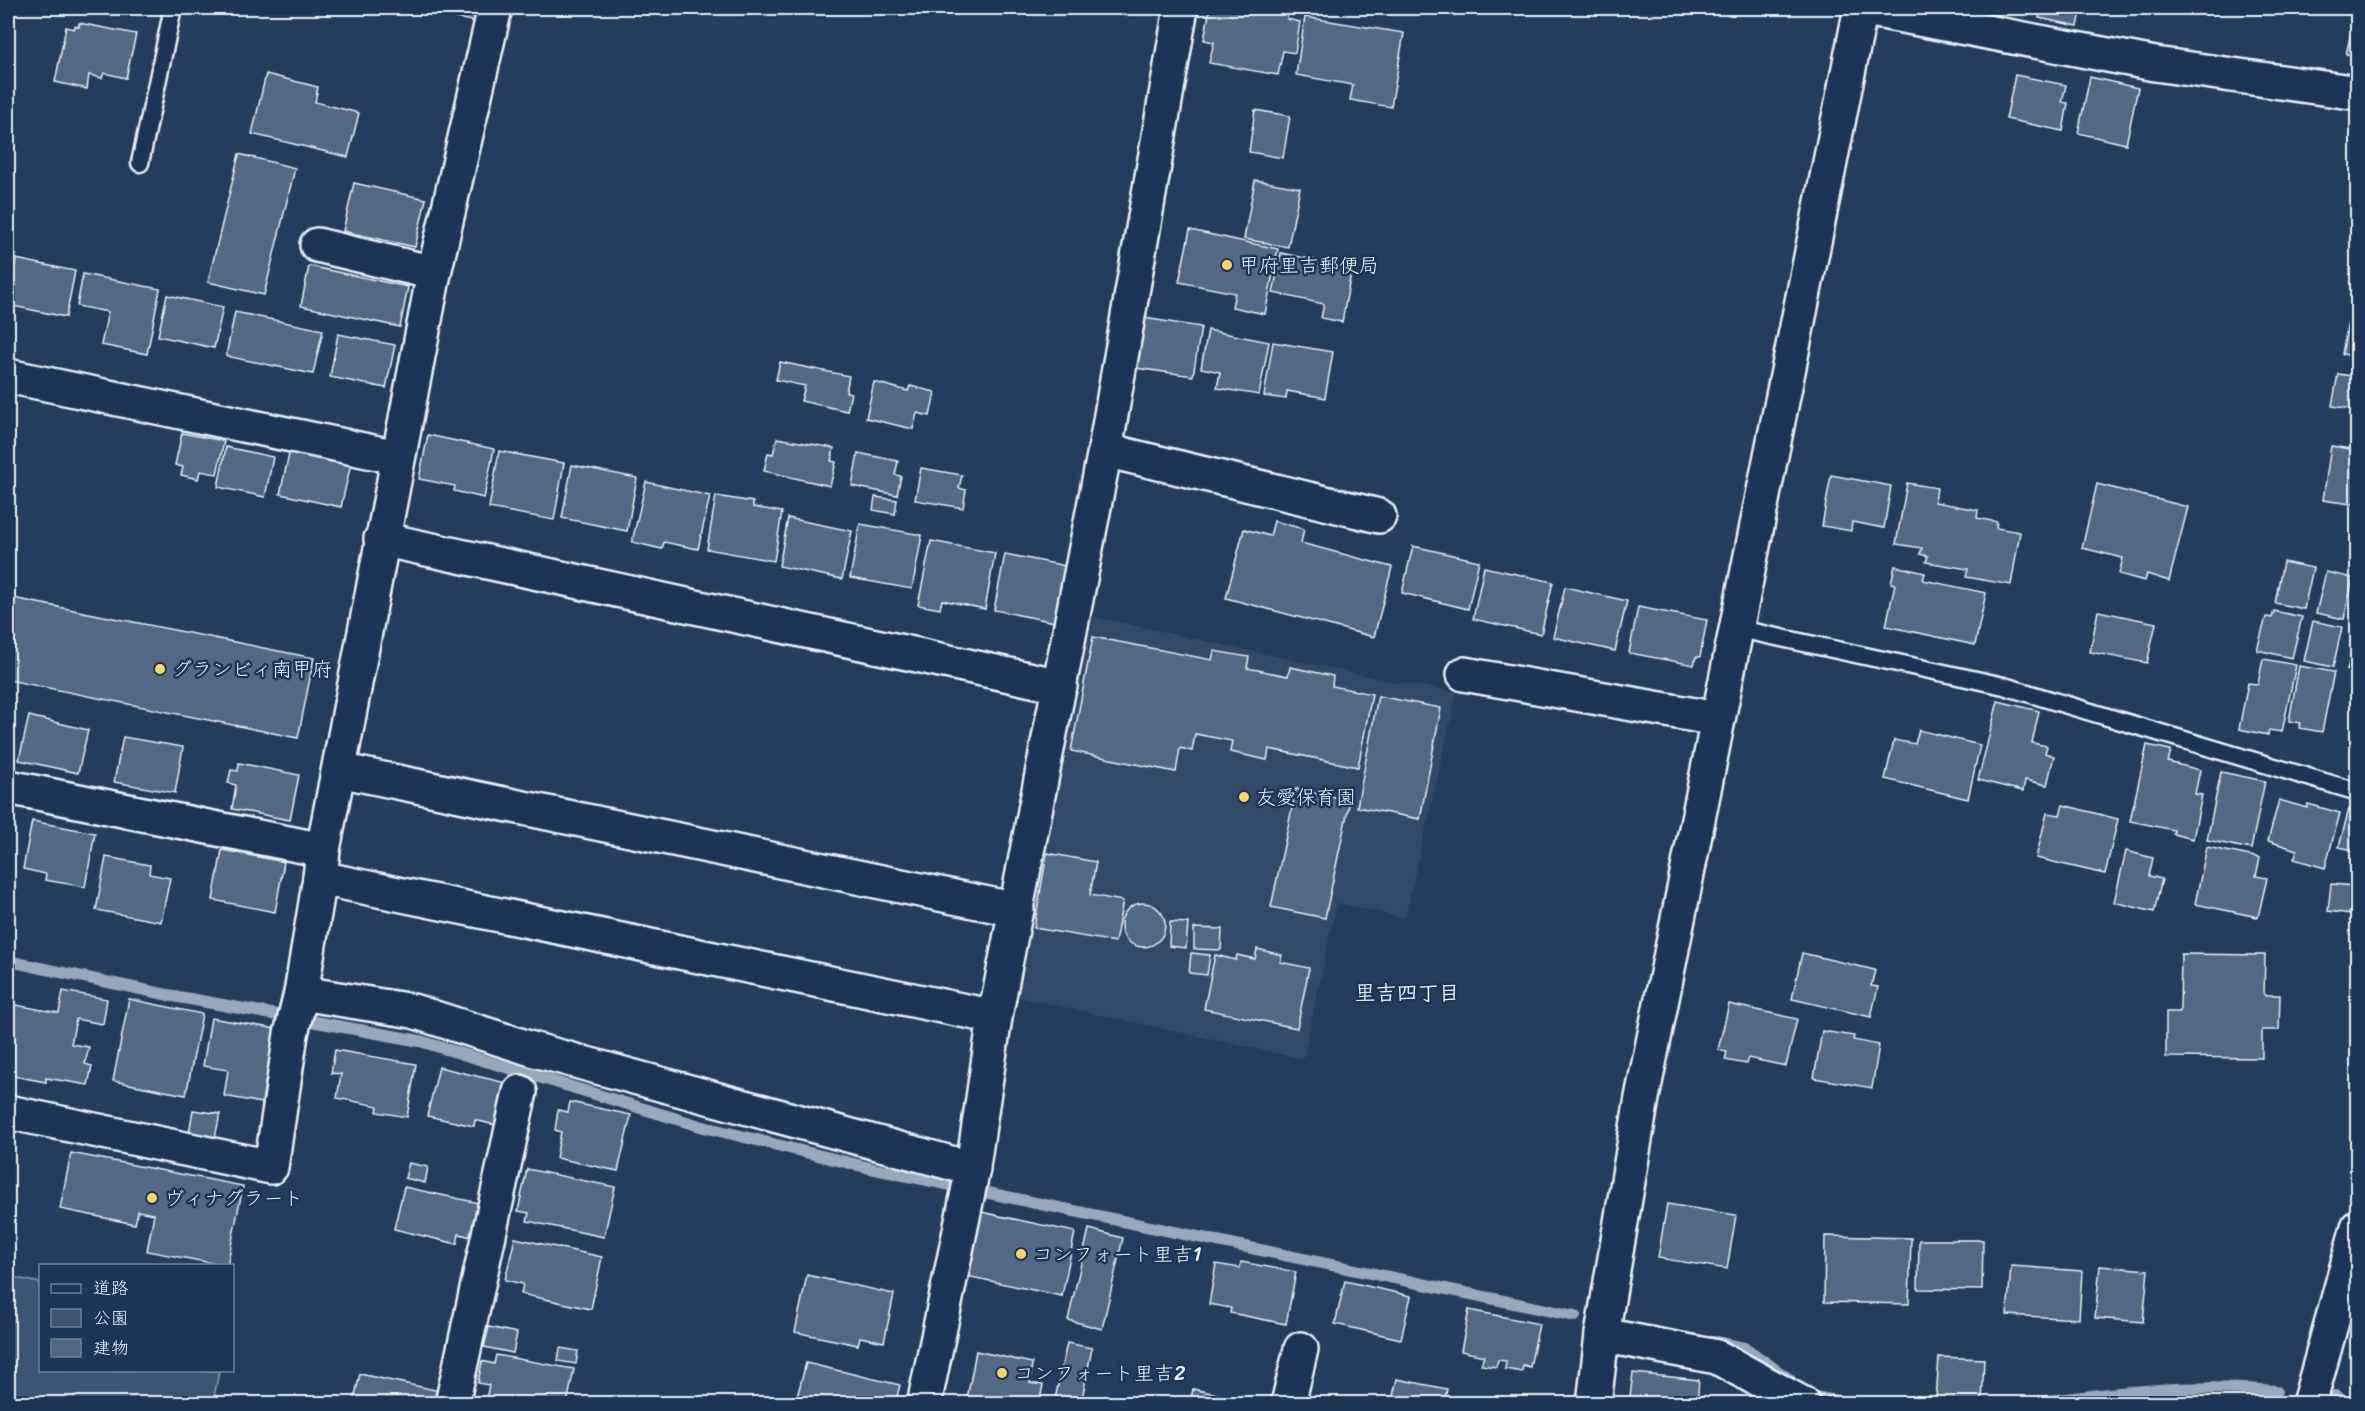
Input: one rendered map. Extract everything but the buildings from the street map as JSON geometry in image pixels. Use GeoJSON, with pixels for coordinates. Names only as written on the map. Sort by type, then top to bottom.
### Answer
{"type":"FeatureCollection","features":[{"type":"Feature","properties":{"kind":"street"},"geometry":{"type":"LineString","coordinates":[[8,1112],[271,1167],[291,1034],[300,998],[321,864],[381,539],[434,273],[495,8]]}},
{"type":"Feature","properties":{"kind":"street"},"geometry":{"type":"LineString","coordinates":[[925,1400],[973,1171],[995,1017],[1105,450],[1180,8]]}},
{"type":"Feature","properties":{"kind":"street"},"geometry":{"type":"LineString","coordinates":[[1594,1404],[1602,1335],[1642,1098],[1861,8],[2155,64],[2358,93]]}},
{"type":"Feature","properties":{"kind":"street"},"geometry":{"type":"LineString","coordinates":[[317,245],[434,273]]}},
{"type":"Feature","properties":{"kind":"street"},"geometry":{"type":"LineString","coordinates":[[8,376],[397,457]]}},
{"type":"Feature","properties":{"kind":"street"},"geometry":{"type":"LineString","coordinates":[[1105,450],[1379,516]]}},
{"type":"Feature","properties":{"kind":"street"},"geometry":{"type":"LineString","coordinates":[[381,539],[1060,686]]}},
{"type":"Feature","properties":{"kind":"street"},"geometry":{"type":"LineString","coordinates":[[1464,674],[1717,719]]}},
{"type":"Feature","properties":{"kind":"street"},"geometry":{"type":"LineString","coordinates":[[339,770],[1017,910]]}},
{"type":"Feature","properties":{"kind":"street"},"geometry":{"type":"LineString","coordinates":[[8,787],[321,864],[995,1017]]}},
{"type":"Feature","properties":{"kind":"street"},"geometry":{"type":"LineString","coordinates":[[300,998],[413,1011],[536,1050],[973,1171]]}},
{"type":"Feature","properties":{"kind":"street"},"geometry":{"type":"LineString","coordinates":[[452,1404],[520,1092]]}},
{"type":"Feature","properties":{"kind":"street"},"geometry":{"type":"LineString","coordinates":[[2309,1404],[2358,1227]]}},
{"type":"Feature","properties":{"kind":"street"},"geometry":{"type":"LineString","coordinates":[[1602,1335],[1717,1357],[1803,1404]]}},
{"type":"Feature","properties":{"kind":"street"},"geometry":{"type":"LineString","coordinates":[[1288,1404],[1301,1349]]}},
{"type":"Feature","properties":{"kind":"lane"},"geometry":{"type":"LineString","coordinates":[[140,163],[173,8]]}},
{"type":"Feature","properties":{"kind":"lane"},"geometry":{"type":"LineString","coordinates":[[1735,628],[2004,686],[2358,792]]}},
{"type":"Feature","properties":{"kind":"shaded area","name":"友愛保育園"},"geometry":{"type":"Polygon","coordinates":[[[1090,616],[1395,682],[1457,692],[1405,918],[1337,903],[1303,1059],[1017,997],[1090,616]]]}},
{"type":"Feature","properties":{"kind":"green space"},"geometry":{"type":"Polygon","coordinates":[[[8,1276],[39,1283],[39,1372],[219,1372],[213,1403],[8,1403],[8,1276]]]}},
{"type":"Feature","properties":{"kind":"waterway"},"geometry":{"type":"LineString","coordinates":[[8,961],[168,995],[420,1041],[700,1126],[874,1169],[1575,1316]]}},
{"type":"Feature","properties":{"kind":"waterway"},"geometry":{"type":"LineString","coordinates":[[1713,1341],[1745,1348],[1790,1380]]}},
{"type":"Feature","properties":{"kind":"waterway"},"geometry":{"type":"LineString","coordinates":[[2026,1404],[2119,1393],[2182,1389],[2276,1391]]}},
{"type":"Feature","properties":{"kind":"waterway"},"geometry":{"type":"LineString","coordinates":[[1804,1390],[1814,1397],[1854,1404]]}},
{"type":"Feature","properties":{"kind":"waterway"},"geometry":{"type":"LineString","coordinates":[[2335,1396],[2348,1404]]}},
{"type":"Feature","properties":{"kind":"place","name":"甲府里吉郵便局"},"geometry":{"type":"Point","coordinates":[1227,265]}},
{"type":"Feature","properties":{"kind":"place","name":"グランビィ南甲府"},"geometry":{"type":"Point","coordinates":[160,669]}},
{"type":"Feature","properties":{"kind":"place","name":"友愛保育園"},"geometry":{"type":"Point","coordinates":[1244,797]}},
{"type":"Feature","properties":{"kind":"place","name":"ヴィナグラート"},"geometry":{"type":"Point","coordinates":[152,1198]}},
{"type":"Feature","properties":{"kind":"place","name":"コンフォート里吉1"},"geometry":{"type":"Point","coordinates":[1021,1254]}},
{"type":"Feature","properties":{"kind":"place","name":"コンフォート里吉2"},"geometry":{"type":"Point","coordinates":[1002,1373]}},
{"type":"Feature","properties":{"kind":"district","name":"里吉四丁目"},"geometry":{"type":"Point","coordinates":[1407,993]}}]}
